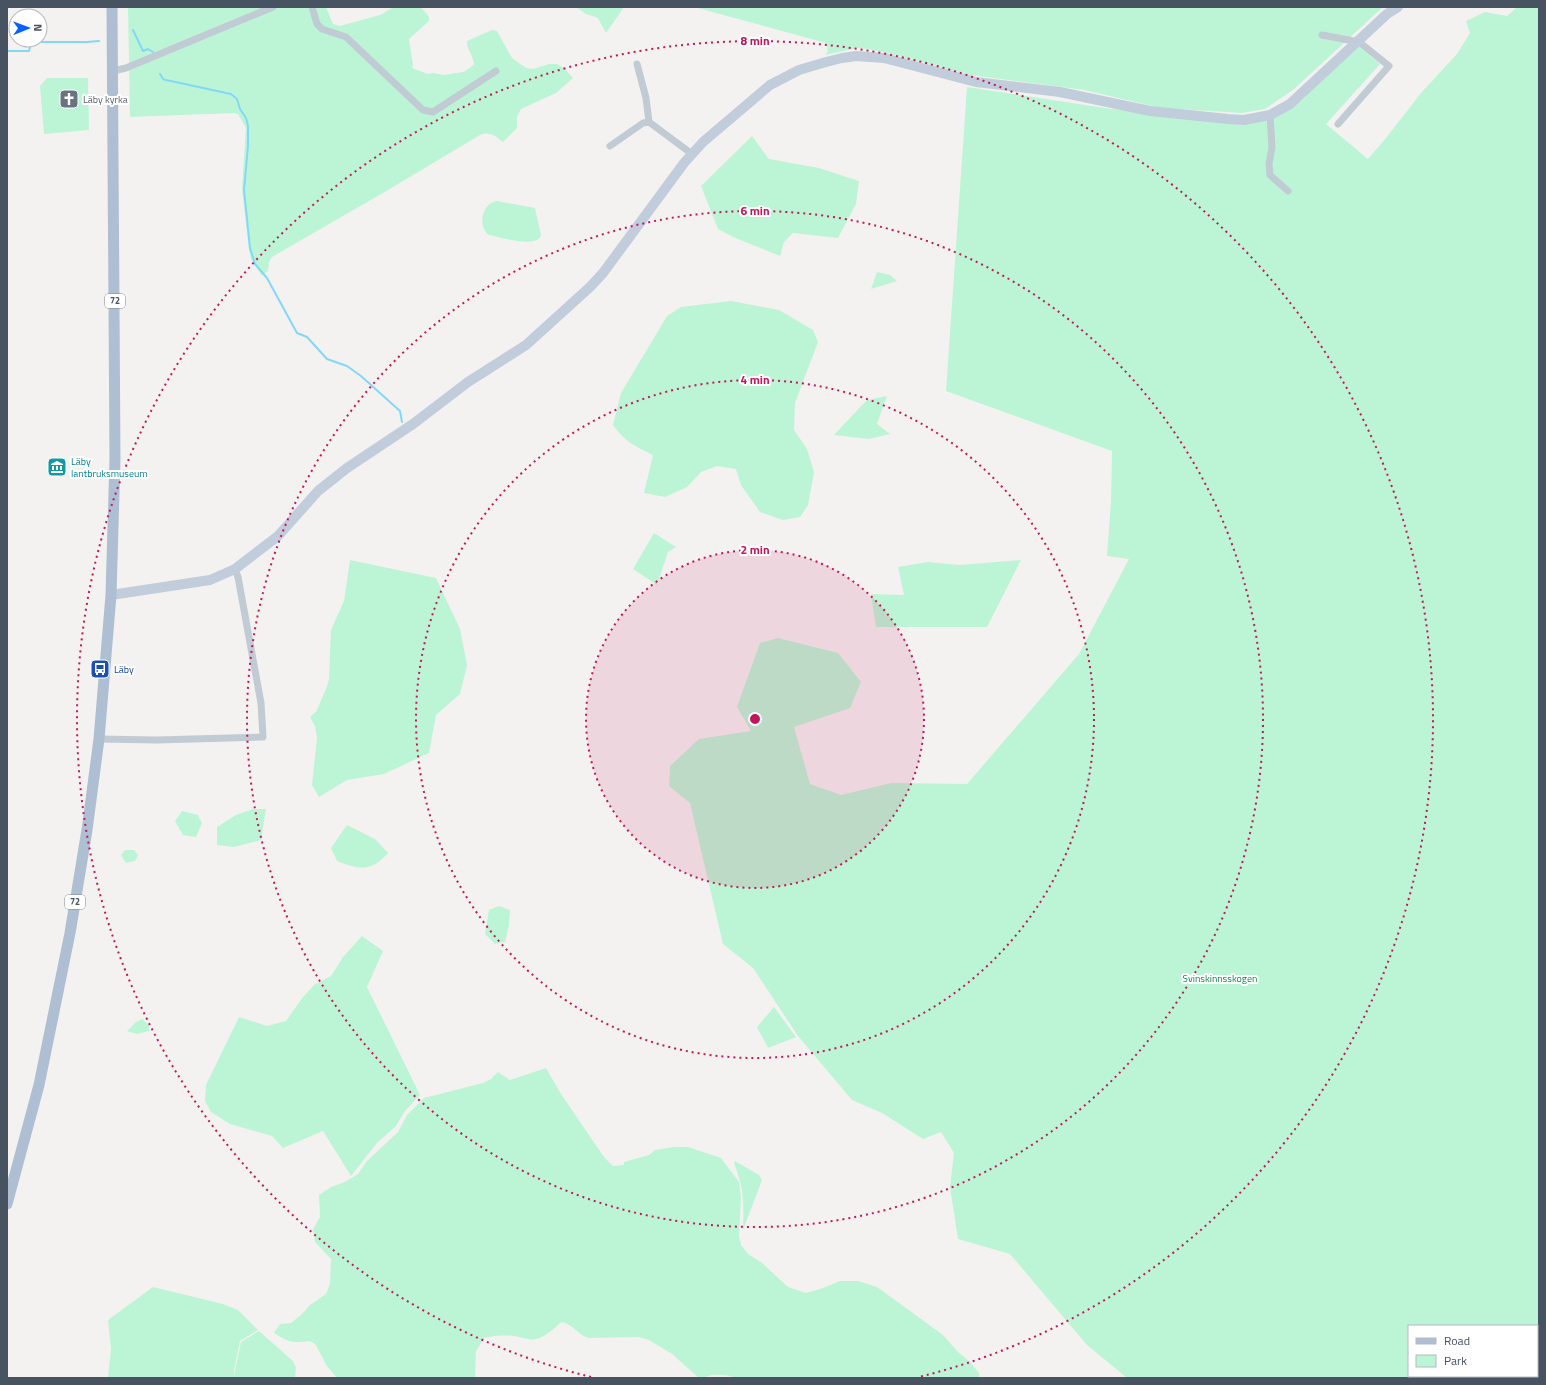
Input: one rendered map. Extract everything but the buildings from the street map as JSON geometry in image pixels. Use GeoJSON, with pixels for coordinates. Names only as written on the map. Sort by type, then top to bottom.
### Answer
{"type":"FeatureCollection","features":[{"type":"Feature","properties":{"kind":"main road","name":"72"},"geometry":{"type":"LineString","coordinates":[[7,1204],[39,1085],[70,933],[87,830],[99,739],[112,595],[116,459],[112,7]]}},
{"type":"Feature","properties":{"kind":"street"},"geometry":{"type":"LineString","coordinates":[[113,71],[140,62],[273,7]]}},
{"type":"Feature","properties":{"kind":"street"},"geometry":{"type":"LineString","coordinates":[[312,7],[317,24],[322,29],[346,37],[423,110],[433,112],[496,71]]}},
{"type":"Feature","properties":{"kind":"street"},"geometry":{"type":"LineString","coordinates":[[112,595],[210,580],[235,569],[278,536],[310,499],[327,483],[413,424],[468,382],[526,345],[590,287],[611,263],[692,154],[719,127],[770,85],[806,68],[856,56],[884,58],[976,82],[1060,92],[1150,111],[1244,120],[1270,115],[1290,104],[1359,42],[1387,14],[1398,7]]}},
{"type":"Feature","properties":{"kind":"street"},"geometry":{"type":"LineString","coordinates":[[1322,34],[1359,42],[1389,66],[1338,124]]}},
{"type":"Feature","properties":{"kind":"street"},"geometry":{"type":"LineString","coordinates":[[637,64],[646,98],[649,122]]}},
{"type":"Feature","properties":{"kind":"street"},"geometry":{"type":"LineString","coordinates":[[1270,115],[1272,147],[1269,164],[1270,175],[1288,192]]}},
{"type":"Feature","properties":{"kind":"street"},"geometry":{"type":"LineString","coordinates":[[610,146],[643,123],[649,122],[692,154]]}},
{"type":"Feature","properties":{"kind":"street"},"geometry":{"type":"LineString","coordinates":[[99,739],[157,740],[263,737],[261,703],[238,577],[235,569]]}},
{"type":"Feature","properties":{"kind":"green space"},"geometry":{"type":"Polygon","coordinates":[[[128,7],[326,7],[333,24],[340,26],[380,15],[394,7],[421,7],[429,17],[429,21],[409,39],[413,65],[412,68],[428,74],[433,73],[444,75],[463,72],[474,64],[467,41],[492,30],[497,31],[512,58],[526,68],[533,69],[549,64],[557,64],[564,68],[573,78],[556,93],[521,109],[517,117],[517,128],[503,142],[490,134],[480,135],[272,257],[269,262],[268,271],[262,276],[251,259],[242,189],[246,128],[238,114],[234,113],[130,117],[128,7]]]}},
{"type":"Feature","properties":{"kind":"green space"},"geometry":{"type":"Polygon","coordinates":[[[576,7],[624,7],[606,33],[598,18],[586,14],[576,7]]]}},
{"type":"Feature","properties":{"kind":"green space"},"geometry":{"type":"Polygon","coordinates":[[[694,7],[1383,7],[1293,90],[1265,109],[1242,113],[1161,108],[1084,90],[970,75],[867,49],[857,48],[825,55],[828,51],[826,43],[694,7]]]}},
{"type":"Feature","properties":{"kind":"green space","name":"Svinskinnsskogen"},"geometry":{"type":"Polygon","coordinates":[[[1517,7],[1539,7],[1539,1378],[1127,1378],[1087,1345],[1010,1254],[958,1239],[950,1187],[954,1153],[941,1132],[923,1139],[882,1113],[852,1100],[798,1036],[753,968],[723,944],[690,803],[669,786],[670,766],[699,739],[751,731],[737,707],[760,643],[778,638],[838,653],[861,682],[850,708],[794,727],[810,784],[841,795],[891,783],[967,784],[1079,654],[1129,559],[1107,556],[1111,502],[1112,451],[946,391],[967,87],[1112,109],[1170,115],[1277,116],[1302,100],[1358,46],[1380,64],[1326,124],[1368,159],[1421,93],[1457,54],[1470,33],[1466,21],[1485,12],[1507,16],[1517,7]]]}},
{"type":"Feature","properties":{"kind":"green space"},"geometry":{"type":"Polygon","coordinates":[[[47,78],[88,78],[89,130],[44,134],[40,86],[47,78]]]}},
{"type":"Feature","properties":{"kind":"green space"},"geometry":{"type":"Polygon","coordinates":[[[752,136],[769,159],[819,168],[859,181],[856,204],[838,238],[793,233],[784,242],[780,256],[733,237],[718,229],[701,186],[752,136]]]}},
{"type":"Feature","properties":{"kind":"green space"},"geometry":{"type":"Polygon","coordinates":[[[497,201],[535,208],[541,235],[538,239],[526,242],[489,235],[483,226],[483,215],[488,206],[497,201]]]}},
{"type":"Feature","properties":{"kind":"green space"},"geometry":{"type":"Polygon","coordinates":[[[877,272],[890,275],[897,281],[871,289],[877,272]]]}},
{"type":"Feature","properties":{"kind":"green space"},"geometry":{"type":"Polygon","coordinates":[[[731,301],[779,310],[813,330],[818,342],[795,403],[794,430],[807,449],[814,472],[808,505],[800,517],[783,520],[760,512],[741,485],[736,469],[717,466],[701,472],[687,487],[665,497],[644,493],[653,455],[627,440],[613,425],[621,393],[667,316],[681,307],[731,301]]]}},
{"type":"Feature","properties":{"kind":"green space"},"geometry":{"type":"Polygon","coordinates":[[[887,396],[877,424],[890,434],[869,439],[834,435],[867,400],[887,396]]]}},
{"type":"Feature","properties":{"kind":"green space"},"geometry":{"type":"Polygon","coordinates":[[[654,533],[676,547],[668,552],[657,585],[633,569],[654,533]]]}},
{"type":"Feature","properties":{"kind":"green space"},"geometry":{"type":"Polygon","coordinates":[[[350,560],[436,578],[460,629],[467,665],[460,694],[436,715],[429,753],[384,774],[347,780],[319,797],[312,785],[317,738],[315,726],[310,717],[316,712],[329,680],[331,630],[344,601],[350,560]]]}},
{"type":"Feature","properties":{"kind":"green space"},"geometry":{"type":"Polygon","coordinates":[[[1021,560],[987,627],[876,627],[871,594],[904,595],[898,567],[928,562],[959,565],[1021,560]]]}},
{"type":"Feature","properties":{"kind":"green space"},"geometry":{"type":"Polygon","coordinates":[[[253,809],[266,809],[261,840],[234,847],[217,845],[217,827],[236,815],[253,809]]]}},
{"type":"Feature","properties":{"kind":"green space"},"geometry":{"type":"Polygon","coordinates":[[[182,811],[198,815],[202,823],[196,837],[183,835],[175,821],[182,811]]]}},
{"type":"Feature","properties":{"kind":"green space"},"geometry":{"type":"Polygon","coordinates":[[[347,825],[375,839],[388,853],[376,864],[365,868],[352,866],[337,861],[331,848],[347,825]]]}},
{"type":"Feature","properties":{"kind":"green space"},"geometry":{"type":"Polygon","coordinates":[[[125,850],[134,850],[138,855],[135,861],[126,863],[121,855],[125,850]]]}},
{"type":"Feature","properties":{"kind":"green space"},"geometry":{"type":"Polygon","coordinates":[[[499,906],[510,910],[509,925],[505,942],[495,944],[485,934],[489,910],[499,906]]]}},
{"type":"Feature","properties":{"kind":"green space"},"geometry":{"type":"Polygon","coordinates":[[[362,936],[383,951],[367,987],[420,1095],[405,1111],[396,1126],[377,1143],[351,1176],[323,1131],[283,1148],[272,1136],[230,1124],[211,1112],[205,1101],[206,1085],[239,1017],[267,1026],[286,1021],[303,997],[314,985],[331,976],[343,957],[362,936]]]}},
{"type":"Feature","properties":{"kind":"green space"},"geometry":{"type":"Polygon","coordinates":[[[774,1007],[796,1037],[768,1048],[757,1027],[774,1007]]]}},
{"type":"Feature","properties":{"kind":"green space"},"geometry":{"type":"Polygon","coordinates":[[[142,1019],[149,1025],[149,1031],[137,1034],[127,1031],[136,1022],[142,1019]]]}},
{"type":"Feature","properties":{"kind":"green space"},"geometry":{"type":"Polygon","coordinates":[[[546,1068],[561,1094],[604,1157],[613,1166],[624,1165],[624,1162],[649,1155],[655,1150],[673,1147],[688,1147],[721,1158],[739,1182],[741,1197],[739,1236],[741,1245],[748,1254],[762,1263],[788,1287],[806,1293],[840,1281],[858,1281],[877,1287],[943,1335],[958,1352],[969,1361],[979,1373],[979,1378],[737,1378],[728,1375],[712,1375],[699,1378],[672,1354],[649,1340],[638,1337],[588,1338],[570,1325],[562,1322],[547,1334],[536,1339],[507,1335],[484,1338],[476,1351],[475,1378],[337,1378],[326,1365],[316,1345],[310,1341],[291,1342],[274,1333],[280,1324],[291,1323],[310,1305],[326,1294],[330,1284],[331,1259],[315,1242],[313,1229],[320,1217],[319,1195],[331,1187],[345,1182],[358,1174],[367,1161],[398,1132],[407,1115],[424,1098],[483,1083],[491,1079],[498,1072],[510,1080],[546,1068]]]}},
{"type":"Feature","properties":{"kind":"green space"},"geometry":{"type":"Polygon","coordinates":[[[735,1161],[759,1175],[762,1180],[743,1230],[743,1196],[734,1163],[735,1161]]]}},
{"type":"Feature","properties":{"kind":"green space"},"geometry":{"type":"Polygon","coordinates":[[[153,1287],[223,1304],[238,1310],[258,1330],[240,1341],[234,1370],[235,1375],[241,1342],[259,1331],[293,1361],[296,1368],[295,1378],[108,1378],[111,1349],[108,1320],[153,1287]]]}},
{"type":"Feature","properties":{"kind":"waterway"},"geometry":{"type":"LineString","coordinates":[[133,30],[143,51],[148,49],[153,52]]}},
{"type":"Feature","properties":{"kind":"waterway"},"geometry":{"type":"LineString","coordinates":[[7,51],[29,51],[31,43],[34,42],[99,41]]}},
{"type":"Feature","properties":{"kind":"waterway"},"geometry":{"type":"LineString","coordinates":[[160,74],[163,79],[166,80],[231,94],[237,99],[248,126],[248,146],[244,190],[250,248],[255,264],[267,278],[297,333],[307,337],[327,359],[347,366],[361,376],[400,411],[402,422]]}},
{"type":"Feature","properties":{"kind":"place","name":"Läby kyrka"},"geometry":{"type":"Point","coordinates":[69,99]}},
{"type":"Feature","properties":{"kind":"place","name":"Läby lantbruksmuseum"},"geometry":{"type":"Point","coordinates":[57,467]}},
{"type":"Feature","properties":{"kind":"place","name":"Läby"},"geometry":{"type":"Point","coordinates":[100,669]}}]}
